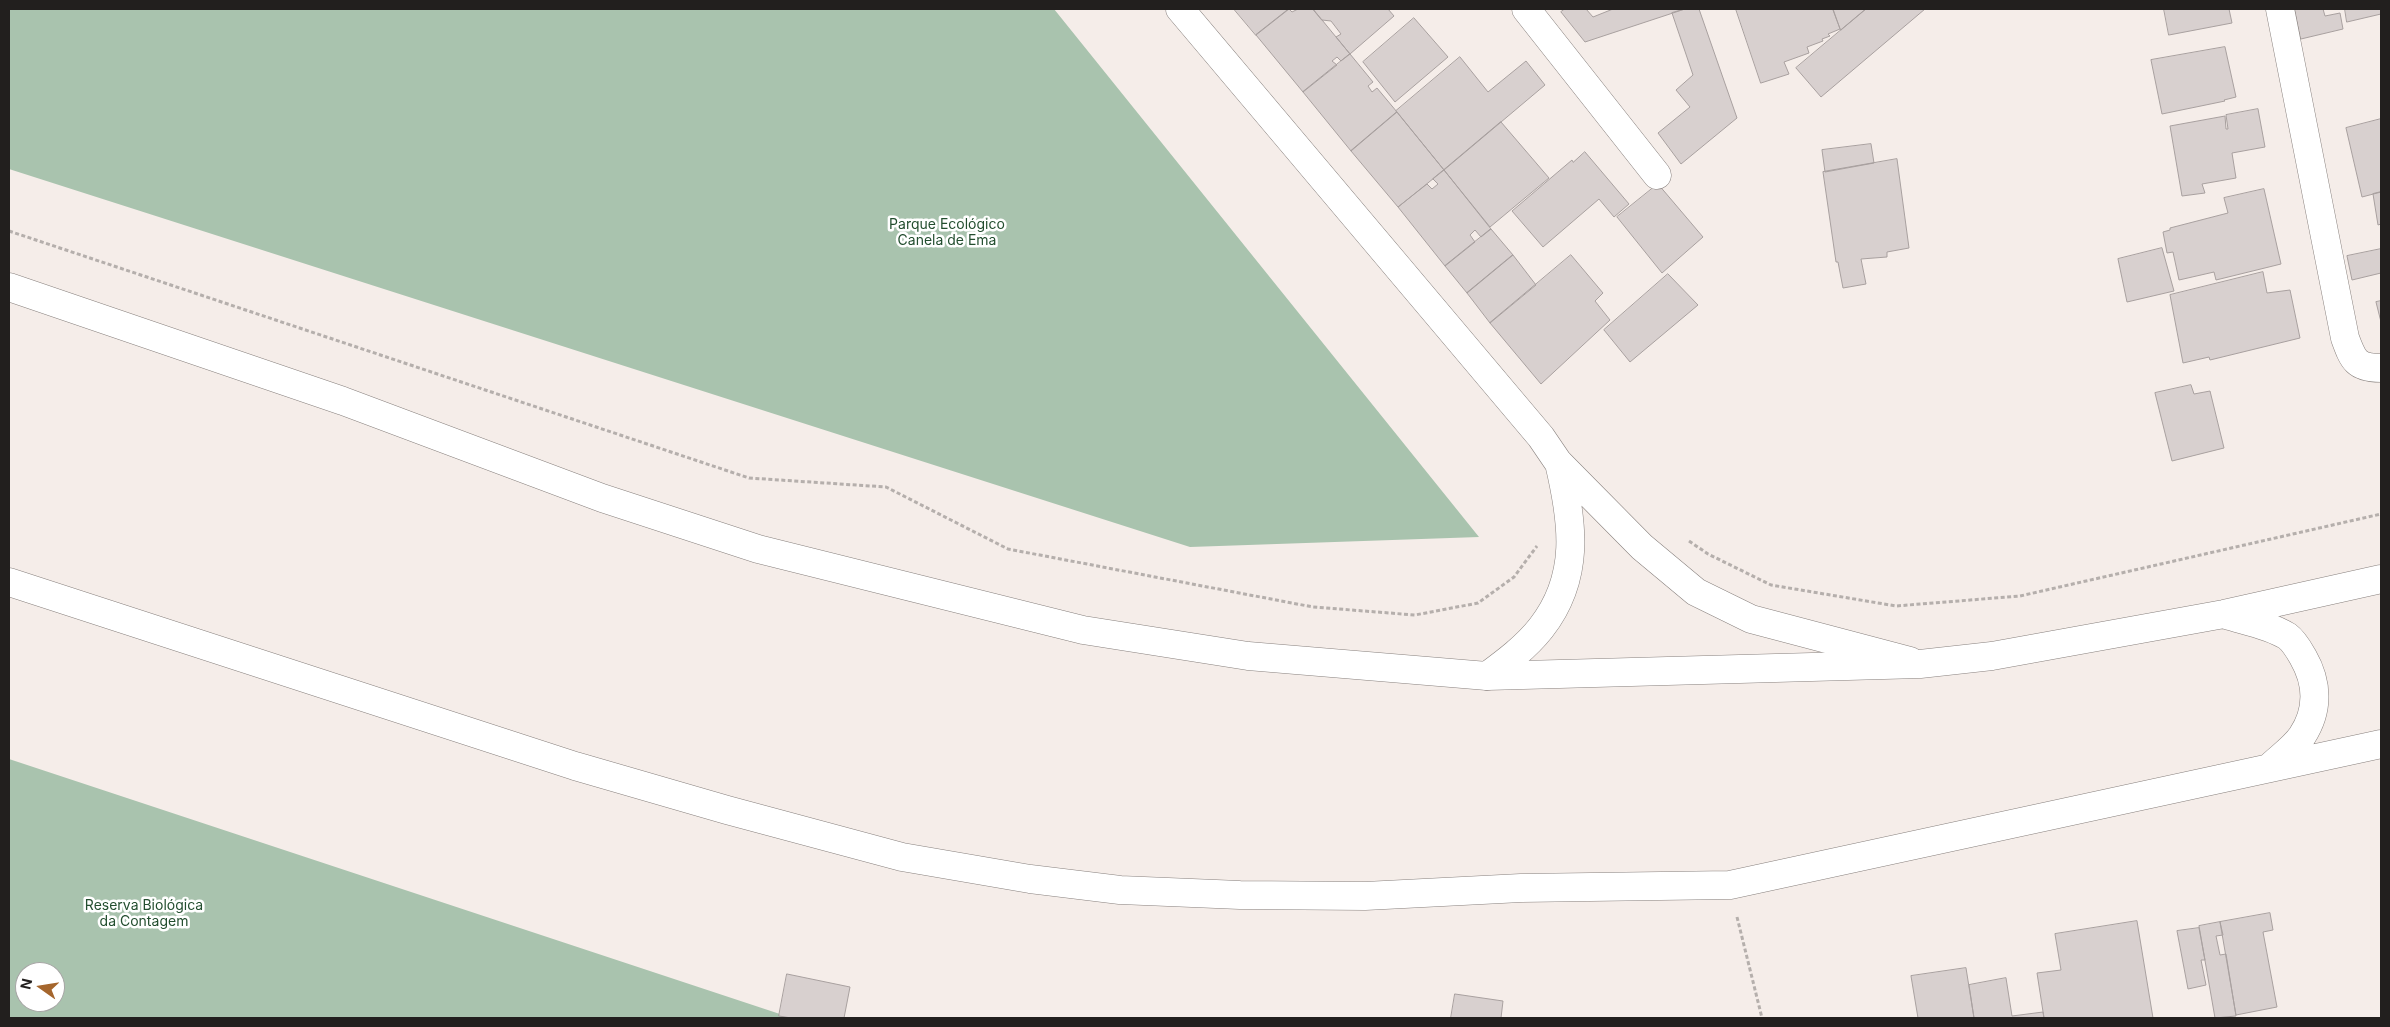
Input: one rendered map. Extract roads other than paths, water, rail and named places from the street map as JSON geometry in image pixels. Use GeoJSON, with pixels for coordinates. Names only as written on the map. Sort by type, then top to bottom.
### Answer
{"type":"FeatureCollection","features":[{"type":"Feature","properties":{"kind":"main road"},"geometry":{"type":"LineString","coordinates":[[1180,9],[1541,437],[1558,462],[1642,547],[1696,592],[1751,619],[1920,664]]}},
{"type":"Feature","properties":{"kind":"main road"},"geometry":{"type":"LineString","coordinates":[[1526,9],[1656,175]]}},
{"type":"Feature","properties":{"kind":"main road"},"geometry":{"type":"LineString","coordinates":[[2280,9],[2345,338],[2353,359],[2366,368],[2381,368]]}},
{"type":"Feature","properties":{"kind":"main road"},"geometry":{"type":"LineString","coordinates":[[9,287],[343,400],[602,498],[758,549],[1083,630],[1248,656],[1487,676],[1920,664],[1992,656],[2224,614],[2381,579]]}},
{"type":"Feature","properties":{"kind":"main road"},"geometry":{"type":"LineString","coordinates":[[1487,676],[1520,650],[1542,628],[1561,593],[1570,567],[1571,529],[1568,504],[1558,462]]}},
{"type":"Feature","properties":{"kind":"main road"},"geometry":{"type":"LineString","coordinates":[[9,582],[576,766],[727,810],[902,857],[1030,879],[1120,890],[1240,895],[1365,896],[1521,888],[1730,885],[2381,744]]}},
{"type":"Feature","properties":{"kind":"main road"},"geometry":{"type":"LineString","coordinates":[[2224,614],[2273,630],[2288,637],[2298,647],[2310,670],[2316,690],[2312,715],[2302,737],[2268,769]]}},
{"type":"Feature","properties":{"kind":"park label","name":"Parque Ecológico Canela de Ema"},"geometry":{"type":"Point","coordinates":[947,234]}},
{"type":"Feature","properties":{"kind":"park label","name":"Reserva Biológica da Contagem"},"geometry":{"type":"Point","coordinates":[144,914]}}]}
